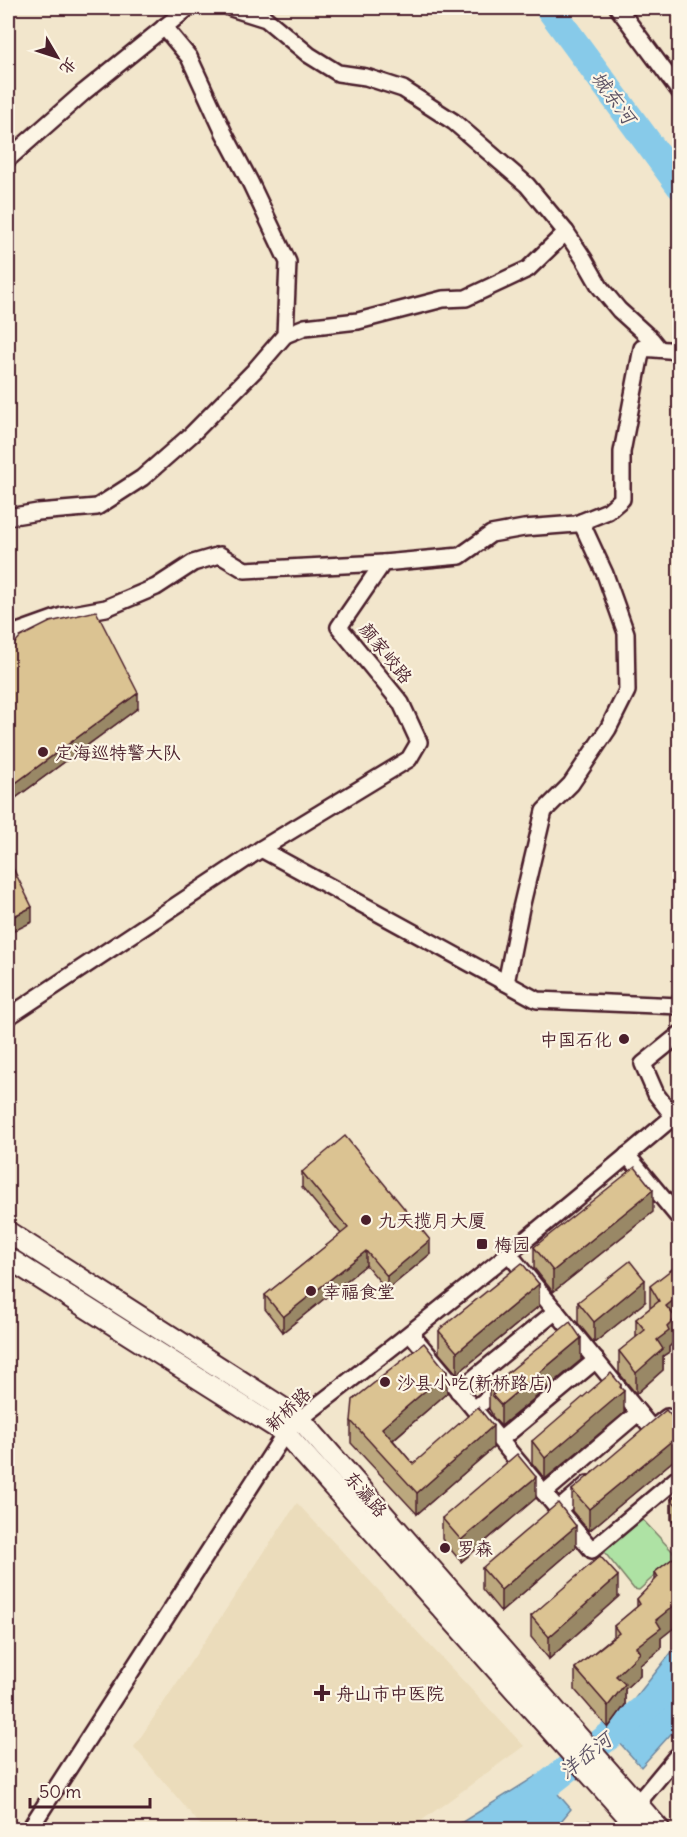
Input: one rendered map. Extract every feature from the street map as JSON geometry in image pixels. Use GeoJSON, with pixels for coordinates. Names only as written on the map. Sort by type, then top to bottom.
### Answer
{"type":"FeatureCollection","features":[{"type":"Feature","properties":{"kind":"main road","name":"东瀛路"},"geometry":{"type":"LineString","coordinates":[[8,1232],[300,1419],[569,1737]]}},
{"type":"Feature","properties":{"kind":"main road","name":"东瀛路"},"geometry":{"type":"LineString","coordinates":[[8,1258],[285,1433],[626,1798],[660,1830]]}},
{"type":"Feature","properties":{"kind":"main road","name":"东瀛路"},"geometry":{"type":"LineString","coordinates":[[626,1798],[640,1830]]}},
{"type":"Feature","properties":{"kind":"street"},"geometry":{"type":"LineString","coordinates":[[8,159],[84,92],[188,8]]}},
{"type":"Feature","properties":{"kind":"street"},"geometry":{"type":"LineString","coordinates":[[231,8],[266,18],[309,55],[338,73],[366,77],[403,89],[454,122],[527,185],[566,232],[600,287],[619,310],[651,339],[659,350]]}},
{"type":"Feature","properties":{"kind":"street"},"geometry":{"type":"LineString","coordinates":[[618,8],[680,92]]}},
{"type":"Feature","properties":{"kind":"street"},"geometry":{"type":"LineString","coordinates":[[164,27],[189,57],[288,262],[285,335]]}},
{"type":"Feature","properties":{"kind":"street"},"geometry":{"type":"LineString","coordinates":[[8,517],[97,507],[141,478],[191,435],[254,371],[285,335],[305,327],[358,321],[443,299],[466,298],[528,269],[566,232]]}},
{"type":"Feature","properties":{"kind":"street"},"geometry":{"type":"LineString","coordinates":[[8,644],[20,631],[62,616],[106,608],[156,587],[193,563],[220,555],[245,570],[383,563],[460,556],[490,534],[524,528],[576,524],[608,511],[622,499],[622,452],[642,348],[680,351]]}},
{"type":"Feature","properties":{"kind":"street"},"geometry":{"type":"LineString","coordinates":[[506,983],[544,811],[571,784],[608,729],[627,691],[626,633],[605,574],[581,522]]}},
{"type":"Feature","properties":{"kind":"street","name":"颜家峧路"},"geometry":{"type":"LineString","coordinates":[[8,1017],[261,849],[409,759],[419,742],[401,703],[339,627],[383,563]]}},
{"type":"Feature","properties":{"kind":"street"},"geometry":{"type":"LineString","coordinates":[[261,849],[537,1000],[680,1006]]}},
{"type":"Feature","properties":{"kind":"street"},"geometry":{"type":"LineString","coordinates":[[676,1114],[656,1094],[643,1064],[680,1034]]}},
{"type":"Feature","properties":{"kind":"street","name":"新桥路"},"geometry":{"type":"LineString","coordinates":[[29,1830],[285,1433],[411,1334],[676,1114]]}},
{"type":"Feature","properties":{"kind":"street"},"geometry":{"type":"LineString","coordinates":[[627,1155],[680,1219]]}},
{"type":"Feature","properties":{"kind":"street"},"geometry":{"type":"LineString","coordinates":[[509,1254],[556,1311],[567,1334],[596,1360],[608,1384],[638,1413],[647,1433],[667,1417],[680,1433]]}},
{"type":"Feature","properties":{"kind":"street"},"geometry":{"type":"LineString","coordinates":[[458,1391],[556,1311]]}},
{"type":"Feature","properties":{"kind":"street"},"geometry":{"type":"LineString","coordinates":[[411,1334],[500,1440],[521,1457],[544,1493],[592,1550],[680,1476]]}},
{"type":"Feature","properties":{"kind":"street"},"geometry":{"type":"LineString","coordinates":[[500,1440],[596,1360]]}},
{"type":"Feature","properties":{"kind":"street"},"geometry":{"type":"LineString","coordinates":[[474,1409],[518,1373]]}},
{"type":"Feature","properties":{"kind":"street"},"geometry":{"type":"LineString","coordinates":[[544,1493],[638,1413]]}},
{"type":"Feature","properties":{"kind":"street"},"geometry":{"type":"LineString","coordinates":[[558,1510],[600,1473]]}},
{"type":"Feature","properties":{"kind":"street"},"geometry":{"type":"LineString","coordinates":[[626,1798],[678,1757]]}},
{"type":"Feature","properties":{"kind":"shaded area","name":"舟山市中医院"},"geometry":{"type":"Polygon","coordinates":[[[297,1503],[524,1746],[410,1829],[204,1829],[134,1747],[297,1503]]]}},
{"type":"Feature","properties":{"kind":"green space"},"geometry":{"type":"Polygon","coordinates":[[[640,1519],[675,1554],[674,1558],[639,1590],[634,1589],[605,1553],[605,1547],[640,1519]]]}},
{"type":"Feature","properties":{"kind":"water"},"geometry":{"type":"Polygon","coordinates":[[[679,1643],[679,1725],[641,1767],[609,1731],[679,1643]]]}},
{"type":"Feature","properties":{"kind":"water"},"geometry":{"type":"Polygon","coordinates":[[[536,1776],[544,1778],[571,1809],[557,1826],[552,1829],[451,1829],[536,1776]]]}},
{"type":"Feature","properties":{"kind":"building","name":"定海巡特警大队"},"geometry":{"type":"Polygon","coordinates":[[[96,611],[138,693],[10,787],[8,781],[8,651],[20,637],[50,622],[96,611]]]}},
{"type":"Feature","properties":{"kind":"building"},"geometry":{"type":"Polygon","coordinates":[[[11,864],[32,907],[8,919],[8,866],[11,864]]]}},
{"type":"Feature","properties":{"kind":"building"},"geometry":{"type":"Polygon","coordinates":[[[680,1134],[680,1145],[674,1138],[680,1134]]]}},
{"type":"Feature","properties":{"kind":"building"},"geometry":{"type":"Polygon","coordinates":[[[345,1136],[430,1240],[387,1276],[366,1251],[283,1317],[265,1295],[348,1228],[302,1172],[345,1136]]]}},
{"type":"Feature","properties":{"kind":"building"},"geometry":{"type":"Polygon","coordinates":[[[635,1167],[653,1190],[553,1271],[534,1247],[635,1167]]]}},
{"type":"Feature","properties":{"kind":"building"},"geometry":{"type":"Polygon","coordinates":[[[630,1261],[645,1280],[594,1322],[578,1302],[630,1261]]]}},
{"type":"Feature","properties":{"kind":"building"},"geometry":{"type":"Polygon","coordinates":[[[522,1263],[539,1284],[457,1352],[439,1331],[440,1329],[522,1263]]]}},
{"type":"Feature","properties":{"kind":"building"},"geometry":{"type":"Polygon","coordinates":[[[680,1263],[680,1295],[666,1306],[676,1318],[667,1327],[669,1331],[657,1340],[663,1349],[636,1373],[619,1351],[645,1330],[636,1319],[659,1301],[650,1286],[680,1263]]]}},
{"type":"Feature","properties":{"kind":"building"},"geometry":{"type":"Polygon","coordinates":[[[570,1322],[581,1338],[501,1405],[489,1388],[570,1322]]]}},
{"type":"Feature","properties":{"kind":"building"},"geometry":{"type":"Polygon","coordinates":[[[424,1343],[447,1372],[382,1428],[413,1464],[478,1407],[493,1426],[417,1493],[351,1421],[353,1400],[424,1343]]]}},
{"type":"Feature","properties":{"kind":"building"},"geometry":{"type":"Polygon","coordinates":[[[611,1373],[624,1391],[545,1458],[532,1441],[611,1373]]]}},
{"type":"Feature","properties":{"kind":"building"},"geometry":{"type":"Polygon","coordinates":[[[666,1410],[673,1418],[680,1421],[680,1434],[589,1509],[572,1490],[666,1410]]]}},
{"type":"Feature","properties":{"kind":"building"},"geometry":{"type":"Polygon","coordinates":[[[517,1454],[536,1477],[461,1540],[442,1518],[517,1454]]]}},
{"type":"Feature","properties":{"kind":"building"},"geometry":{"type":"Polygon","coordinates":[[[680,1492],[680,1509],[671,1499],[680,1492]]]}},
{"type":"Feature","properties":{"kind":"building"},"geometry":{"type":"Polygon","coordinates":[[[558,1503],[576,1526],[501,1590],[482,1568],[558,1503]]]}},
{"type":"Feature","properties":{"kind":"building"},"geometry":{"type":"Polygon","coordinates":[[[680,1553],[680,1593],[677,1594],[680,1596],[680,1601],[656,1620],[661,1628],[636,1647],[640,1653],[616,1676],[625,1684],[608,1706],[575,1668],[619,1633],[614,1626],[640,1604],[637,1599],[658,1577],[655,1572],[680,1553]]]}},
{"type":"Feature","properties":{"kind":"building"},"geometry":{"type":"Polygon","coordinates":[[[600,1556],[618,1576],[549,1637],[531,1616],[600,1556]]]}},
{"type":"Feature","properties":{"kind":"building"},"geometry":{"type":"Polygon","coordinates":[[[589,1821],[596,1830],[580,1830],[589,1821]]]}},
{"type":"Feature","properties":{"kind":"waterway","name":"城东河"},"geometry":{"type":"LineString","coordinates":[[549,8],[680,186]]}},
{"type":"Feature","properties":{"kind":"waterway","name":"洋岙河"},"geometry":{"type":"LineString","coordinates":[[490,1830],[680,1680]]}},
{"type":"Feature","properties":{"kind":"place","name":"定海巡特警大队"},"geometry":{"type":"Point","coordinates":[43,752]}},
{"type":"Feature","properties":{"kind":"place","name":"中国石化"},"geometry":{"type":"Point","coordinates":[624,1039]}},
{"type":"Feature","properties":{"kind":"place","name":"九天揽月大厦"},"geometry":{"type":"Point","coordinates":[366,1220]}},
{"type":"Feature","properties":{"kind":"place","name":"梅园"},"geometry":{"type":"Point","coordinates":[482,1244]}},
{"type":"Feature","properties":{"kind":"place","name":"幸福食堂"},"geometry":{"type":"Point","coordinates":[311,1291]}},
{"type":"Feature","properties":{"kind":"place","name":"沙县小吃(新桥路店)"},"geometry":{"type":"Point","coordinates":[385,1382]}},
{"type":"Feature","properties":{"kind":"place","name":"罗森"},"geometry":{"type":"Point","coordinates":[445,1548]}},
{"type":"Feature","properties":{"kind":"place","name":"舟山市中医院"},"geometry":{"type":"Point","coordinates":[322,1693]}}]}
